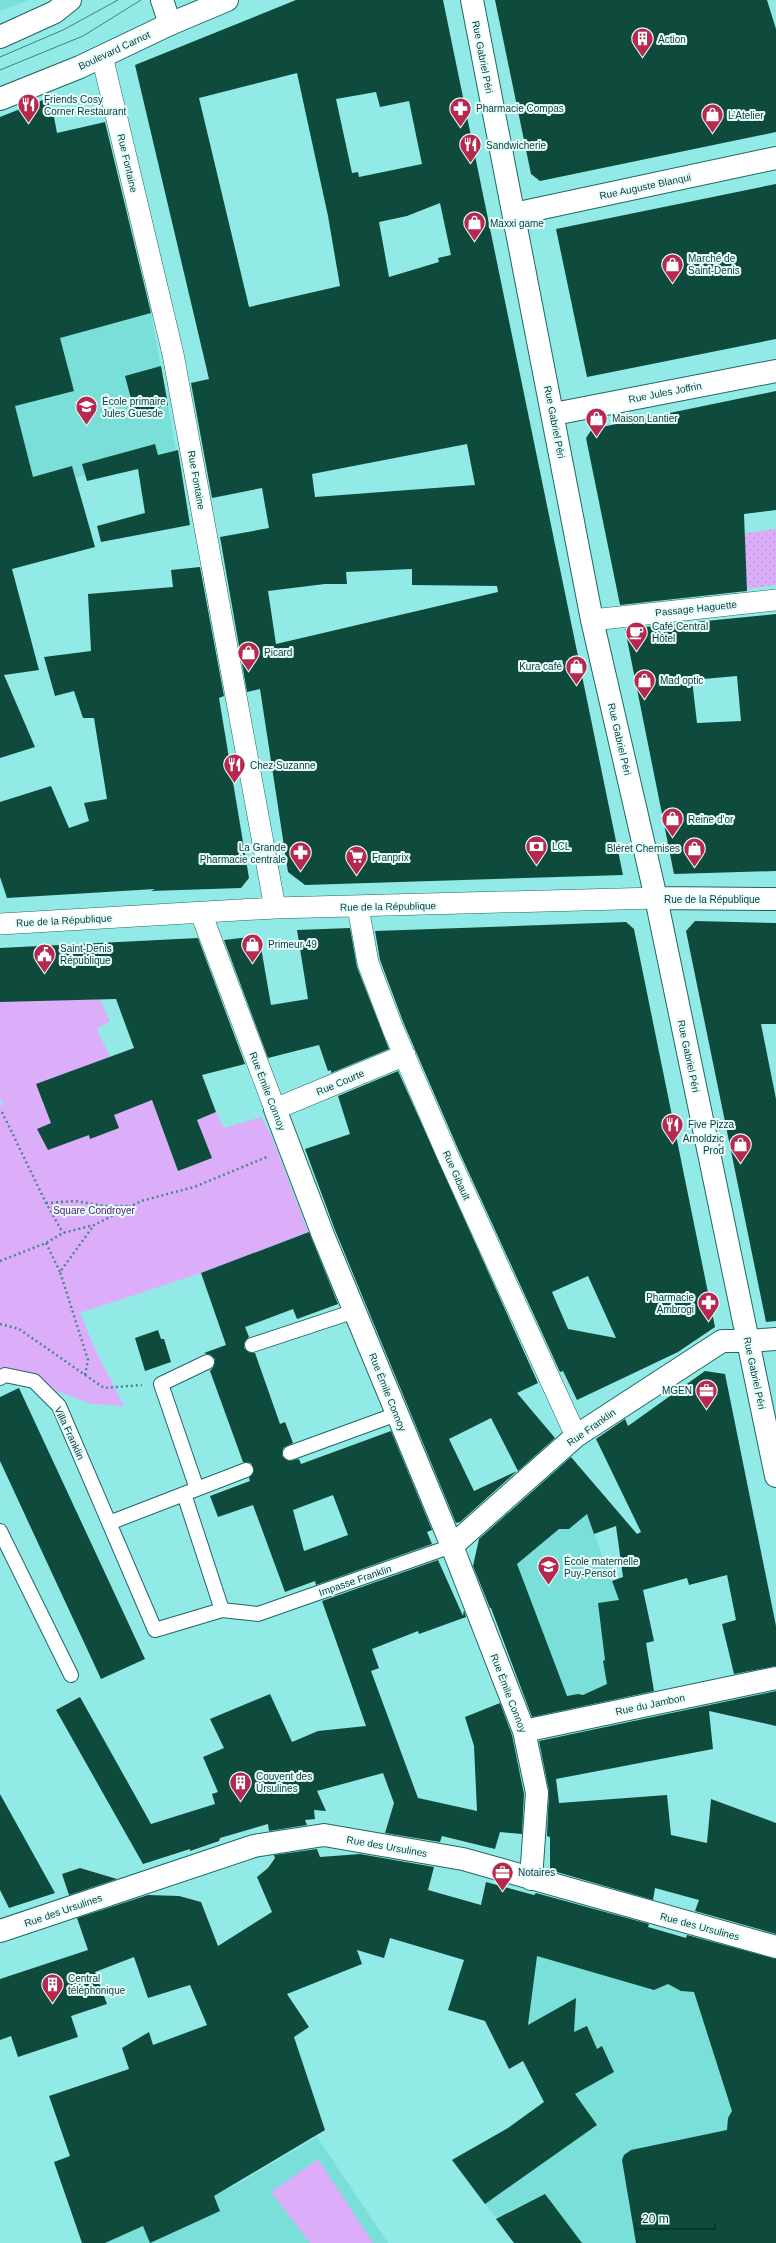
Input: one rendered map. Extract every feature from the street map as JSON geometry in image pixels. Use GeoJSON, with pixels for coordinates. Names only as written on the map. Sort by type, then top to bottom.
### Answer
{"type":"FeatureCollection","features":[{"type":"Feature","properties":{"kind":"street"},"geometry":{"type":"LineString","coordinates":[[0,37],[55,12],[70,0]]}},
{"type":"Feature","properties":{"kind":"street"},"geometry":{"type":"LineString","coordinates":[[162,0],[170,24]]}},
{"type":"Feature","properties":{"kind":"street","name":"Boulevard Carnot"},"geometry":{"type":"LineString","coordinates":[[0,98],[102,56],[170,24],[227,0]]}},
{"type":"Feature","properties":{"kind":"street","name":"Rue Gabriel Péri"},"geometry":{"type":"LineString","coordinates":[[472,0],[554,414],[592,620],[656,898],[776,1476]]}},
{"type":"Feature","properties":{"kind":"street","name":"Rue Fontaine"},"geometry":{"type":"LineString","coordinates":[[102,56],[173,354],[275,908]]}},
{"type":"Feature","properties":{"kind":"street","name":"Rue Auguste Blanqui"},"geometry":{"type":"LineString","coordinates":[[514,214],[776,158]]}},
{"type":"Feature","properties":{"kind":"street","name":"Rue Jules Joffrin"},"geometry":{"type":"LineString","coordinates":[[554,414],[776,371]]}},
{"type":"Feature","properties":{"kind":"street","name":"Passage Haguette"},"geometry":{"type":"LineString","coordinates":[[592,620],[776,600]]}},
{"type":"Feature","properties":{"kind":"street","name":"Rue de la République"},"geometry":{"type":"LineString","coordinates":[[0,924],[275,908],[656,898],[776,900]]}},
{"type":"Feature","properties":{"kind":"street","name":"Rue Gibault"},"geometry":{"type":"LineString","coordinates":[[358,907],[368,963],[405,1055],[447,1154],[576,1436]]}},
{"type":"Feature","properties":{"kind":"street","name":"Rue Émile Connoy"},"geometry":{"type":"LineString","coordinates":[[201,913],[290,1148],[355,1311],[452,1546],[524,1731],[536,1793],[531,1879]]}},
{"type":"Feature","properties":{"kind":"street","name":"Rue Courte"},"geometry":{"type":"LineString","coordinates":[[275,1109],[405,1055]]}},
{"type":"Feature","properties":{"kind":"street","name":"Rue Franklin"},"geometry":{"type":"LineString","coordinates":[[452,1546],[576,1436],[722,1340],[748,1341],[776,1339]]}},
{"type":"Feature","properties":{"kind":"street","name":"Rue du Jambon"},"geometry":{"type":"LineString","coordinates":[[524,1731],[776,1678]]}},
{"type":"Feature","properties":{"kind":"street","name":"Rue des Ursulines"},"geometry":{"type":"LineString","coordinates":[[0,1931],[254,1846],[324,1835],[463,1859],[776,1946]]}},
{"type":"Feature","properties":{"kind":"lane"},"geometry":{"type":"LineString","coordinates":[[252,1346],[355,1311]]}},
{"type":"Feature","properties":{"kind":"lane"},"geometry":{"type":"LineString","coordinates":[[207,1362],[161,1384],[222,1610]]}},
{"type":"Feature","properties":{"kind":"lane","name":"Villa Franklin"},"geometry":{"type":"LineString","coordinates":[[0,1378],[5,1376],[34,1382],[59,1406],[155,1630],[222,1610],[258,1614]]}},
{"type":"Feature","properties":{"kind":"lane"},"geometry":{"type":"LineString","coordinates":[[290,1453],[397,1414]]}},
{"type":"Feature","properties":{"kind":"lane"},"geometry":{"type":"LineString","coordinates":[[109,1523],[246,1470]]}},
{"type":"Feature","properties":{"kind":"lane"},"geometry":{"type":"LineString","coordinates":[[0,1531],[70,1676]]}},
{"type":"Feature","properties":{"kind":"lane","name":"Impasse Franklin"},"geometry":{"type":"LineString","coordinates":[[258,1614],[452,1546]]}},
{"type":"Feature","properties":{"kind":"path"},"geometry":{"type":"LineString","coordinates":[[2,1112],[46,1203],[63,1233]]}},
{"type":"Feature","properties":{"kind":"path"},"geometry":{"type":"LineString","coordinates":[[0,1261],[46,1243],[63,1233],[94,1225],[141,1201],[194,1187],[290,1148]]}},
{"type":"Feature","properties":{"kind":"path"},"geometry":{"type":"LineString","coordinates":[[46,1203],[75,1200],[105,1206],[131,1206]]}},
{"type":"Feature","properties":{"kind":"path"},"geometry":{"type":"LineString","coordinates":[[60,1272],[94,1225]]}},
{"type":"Feature","properties":{"kind":"path"},"geometry":{"type":"LineString","coordinates":[[46,1243],[60,1272],[88,1360],[85,1375]]}},
{"type":"Feature","properties":{"kind":"path"},"geometry":{"type":"LineString","coordinates":[[0,1324],[19,1329],[104,1388],[161,1384]]}},
{"type":"Feature","properties":{"kind":"shaded area"},"geometry":{"type":"Polygon","coordinates":[[[0,0],[29,0],[0,11],[0,0]]]}},
{"type":"Feature","properties":{"kind":"shaded area","name":"École primaire Jules Guesde"},"geometry":{"type":"Polygon","coordinates":[[[151,313],[176,450],[0,499],[0,354],[151,313]]]}},
{"type":"Feature","properties":{"kind":"shaded area","name":"École maternelle Puy-Pensot"},"geometry":{"type":"Polygon","coordinates":[[[523,1511],[587,1514],[617,1595],[622,1593],[636,1692],[532,1716],[474,1562],[477,1549],[523,1511]]]}},
{"type":"Feature","properties":{"kind":"shaded area"},"geometry":{"type":"Polygon","coordinates":[[[535,1894],[733,1952],[771,2097],[695,2243],[514,2243],[453,2159],[508,2128],[544,2102],[511,2036],[528,1913],[535,1894]]]}},
{"type":"Feature","properties":{"kind":"shaded area"},"geometry":{"type":"Polygon","coordinates":[[[317,2137],[388,2243],[105,2243],[234,2186],[317,2137]]]}},
{"type":"Feature","properties":{"kind":"green space"},"geometry":{"type":"Polygon","coordinates":[[[776,529],[776,585],[747,589],[744,533],[776,529]]]}},
{"type":"Feature","properties":{"kind":"green space","name":"Square Condroyer"},"geometry":{"type":"Polygon","coordinates":[[[100,999],[110,1021],[97,1029],[110,1057],[152,1100],[178,1171],[212,1158],[197,1120],[216,1112],[224,1128],[261,1117],[271,1135],[308,1232],[201,1273],[80,1313],[95,1349],[124,1406],[92,1404],[59,1392],[32,1375],[0,1369],[0,1105],[3,1104],[0,1098],[0,1002],[100,999]]]}},
{"type":"Feature","properties":{"kind":"green space"},"geometry":{"type":"Polygon","coordinates":[[[318,2159],[373,2243],[310,2243],[271,2192],[318,2159]]]}},
{"type":"Feature","properties":{"kind":"building"},"geometry":{"type":"Polygon","coordinates":[[[296,0],[443,0],[623,875],[305,885],[288,872],[260,689],[247,692],[220,537],[269,528],[262,488],[212,498],[191,383],[209,379],[135,65],[296,0]],[[297,73],[199,98],[249,307],[340,286],[328,216],[297,73]],[[376,92],[336,99],[352,173],[358,172],[359,177],[422,164],[409,101],[380,107],[376,92]],[[440,203],[407,216],[379,222],[389,277],[439,262],[438,258],[451,255],[440,203]],[[467,444],[312,474],[315,497],[475,485],[467,444]],[[412,569],[346,572],[347,584],[325,584],[268,591],[276,644],[498,592],[497,586],[412,585],[412,569]]]}},
{"type":"Feature","properties":{"kind":"building"},"geometry":{"type":"Polygon","coordinates":[[[495,0],[767,0],[776,29],[776,132],[540,181],[531,174],[495,0]]]}},
{"type":"Feature","properties":{"kind":"building"},"geometry":{"type":"Polygon","coordinates":[[[48,98],[51,117],[54,117],[57,133],[105,122],[151,313],[60,338],[74,391],[15,406],[33,477],[72,466],[95,547],[12,569],[39,670],[4,675],[35,747],[0,758],[0,117],[48,98]]]}},
{"type":"Feature","properties":{"kind":"building","name":"Marché de Saint-Denis"},"geometry":{"type":"Polygon","coordinates":[[[776,184],[776,339],[587,377],[556,229],[776,184]]]}},
{"type":"Feature","properties":{"kind":"building"},"geometry":{"type":"Polygon","coordinates":[[[161,366],[168,405],[135,414],[125,376],[161,366]]]}},
{"type":"Feature","properties":{"kind":"building"},"geometry":{"type":"Polygon","coordinates":[[[776,391],[776,510],[744,514],[747,591],[620,605],[586,438],[592,429],[776,391]]]}},
{"type":"Feature","properties":{"kind":"building"},"geometry":{"type":"Polygon","coordinates":[[[155,444],[158,455],[178,450],[190,525],[101,542],[97,526],[145,513],[138,469],[87,481],[82,464],[155,444]]]}},
{"type":"Feature","properties":{"kind":"building"},"geometry":{"type":"Polygon","coordinates":[[[200,567],[224,696],[219,698],[249,878],[241,888],[151,891],[155,889],[7,898],[0,877],[0,802],[51,786],[69,828],[89,821],[84,803],[107,799],[94,718],[83,718],[74,691],[55,696],[44,657],[91,651],[88,594],[173,587],[171,570],[200,567]]]}},
{"type":"Feature","properties":{"kind":"building"},"geometry":{"type":"Polygon","coordinates":[[[776,614],[776,871],[674,874],[625,629],[776,614]],[[737,676],[692,680],[697,723],[741,721],[737,676]]]}},
{"type":"Feature","properties":{"kind":"building"},"geometry":{"type":"Polygon","coordinates":[[[695,921],[776,923],[776,1024],[761,1024],[776,1099],[776,1321],[766,1322],[686,931],[695,921]]]}},
{"type":"Feature","properties":{"kind":"building"},"geometry":{"type":"Polygon","coordinates":[[[626,922],[634,929],[715,1327],[678,1352],[577,1400],[563,1371],[560,1372],[458,1149],[404,1024],[380,960],[375,931],[626,922]],[[588,1276],[552,1292],[568,1329],[616,1338],[588,1276]]]}},
{"type":"Feature","properties":{"kind":"building"},"geometry":{"type":"Polygon","coordinates":[[[350,928],[357,967],[389,1049],[331,1073],[331,1070],[328,1071],[319,1045],[268,1058],[224,940],[259,936],[271,1005],[308,999],[297,930],[350,928]]]}},
{"type":"Feature","properties":{"kind":"building"},"geometry":{"type":"Polygon","coordinates":[[[198,938],[245,1064],[202,1075],[216,1112],[197,1120],[212,1158],[178,1171],[152,1100],[114,1115],[119,1128],[90,1139],[89,1135],[48,1150],[37,1129],[51,1123],[36,1084],[134,1048],[116,999],[0,1002],[0,948],[198,938]]]}},
{"type":"Feature","properties":{"kind":"building"},"geometry":{"type":"Polygon","coordinates":[[[398,1071],[538,1383],[517,1393],[555,1438],[518,1471],[491,1418],[449,1439],[474,1491],[517,1471],[460,1522],[456,1523],[335,1230],[305,1149],[350,1134],[338,1096],[398,1071]]]}},
{"type":"Feature","properties":{"kind":"building"},"geometry":{"type":"Polygon","coordinates":[[[309,1232],[338,1304],[297,1319],[293,1309],[245,1327],[249,1337],[244,1343],[244,1348],[250,1353],[255,1353],[280,1424],[285,1422],[293,1443],[283,1448],[282,1456],[289,1461],[299,1459],[301,1464],[391,1431],[432,1530],[427,1532],[432,1544],[316,1585],[315,1581],[285,1592],[253,1505],[218,1517],[210,1496],[250,1481],[249,1478],[254,1471],[251,1463],[243,1462],[210,1371],[214,1366],[215,1359],[211,1355],[204,1353],[226,1345],[201,1273],[309,1232]],[[333,1495],[293,1510],[304,1551],[348,1535],[333,1495]]]}},
{"type":"Feature","properties":{"kind":"building"},"geometry":{"type":"Polygon","coordinates":[[[158,1330],[161,1339],[164,1339],[171,1362],[145,1371],[135,1338],[158,1330]]]}},
{"type":"Feature","properties":{"kind":"building"},"geometry":{"type":"Polygon","coordinates":[[[705,1371],[725,1374],[776,1626],[776,1666],[734,1674],[722,1624],[736,1620],[727,1575],[689,1585],[687,1578],[643,1590],[654,1641],[646,1643],[654,1691],[532,1717],[491,1608],[473,1566],[479,1539],[571,1457],[637,1534],[641,1532],[596,1439],[625,1419],[628,1426],[705,1371]],[[587,1514],[569,1529],[559,1529],[517,1564],[567,1696],[578,1694],[583,1695],[607,1684],[603,1661],[605,1660],[598,1603],[619,1600],[612,1581],[623,1577],[616,1526],[594,1534],[587,1514]]]}},
{"type":"Feature","properties":{"kind":"building"},"geometry":{"type":"Polygon","coordinates":[[[19,1388],[145,1659],[101,1679],[0,1461],[0,1397],[19,1388]]]}},
{"type":"Feature","properties":{"kind":"building"},"geometry":{"type":"Polygon","coordinates":[[[438,1560],[463,1616],[464,1610],[466,1617],[419,1634],[418,1631],[372,1649],[379,1668],[371,1671],[418,1798],[477,1811],[474,1746],[465,1717],[500,1703],[512,1735],[524,1794],[522,1834],[500,1832],[495,1849],[442,1836],[440,1842],[385,1833],[394,1803],[383,1773],[317,1791],[326,1811],[314,1810],[315,1819],[305,1820],[307,1825],[269,1831],[268,1824],[220,1838],[219,1841],[190,1851],[190,1849],[143,1864],[56,1710],[80,1697],[151,1824],[215,1804],[212,1794],[218,1792],[203,1757],[224,1748],[210,1719],[270,1694],[292,1742],[318,1731],[366,1726],[322,1601],[438,1560]]]}},
{"type":"Feature","properties":{"kind":"building"},"geometry":{"type":"Polygon","coordinates":[[[776,1691],[776,1726],[709,1711],[713,1749],[556,1779],[559,1803],[667,1795],[671,1835],[707,1843],[711,1799],[776,1823],[776,1934],[695,1911],[699,1900],[655,1888],[653,1900],[550,1870],[550,1837],[547,1836],[549,1791],[539,1741],[776,1691]]]}},
{"type":"Feature","properties":{"kind":"building"},"geometry":{"type":"Polygon","coordinates":[[[0,1794],[55,1893],[9,1908],[0,1890],[0,1794]]]}},
{"type":"Feature","properties":{"kind":"building"},"geometry":{"type":"Polygon","coordinates":[[[317,1849],[320,1857],[360,1854],[434,1867],[428,1890],[481,1905],[486,1882],[534,1895],[536,1893],[649,1924],[648,1927],[686,1938],[687,1935],[776,1959],[776,2243],[636,2243],[622,2160],[624,2155],[631,2150],[727,2130],[728,2118],[732,2111],[694,1992],[681,1991],[668,1984],[654,1990],[537,1956],[528,2025],[576,1998],[574,2032],[587,2026],[597,2049],[602,2046],[614,2072],[575,2094],[597,2125],[485,2204],[452,2160],[508,2128],[544,2102],[523,2061],[509,2069],[485,2021],[448,2010],[464,1960],[390,1938],[384,1958],[357,1950],[362,1964],[287,1994],[309,2027],[294,2037],[325,2130],[214,2196],[220,2211],[150,2243],[143,2226],[105,2243],[82,2243],[54,2162],[70,2156],[49,2096],[129,2069],[122,2048],[149,2032],[153,2045],[207,2025],[190,1985],[148,1998],[134,1957],[95,1972],[107,2004],[71,2016],[78,2037],[18,2057],[11,2036],[0,2040],[0,1979],[88,1950],[77,1918],[148,1895],[179,1896],[201,1902],[218,1946],[272,1912],[257,1877],[268,1868],[275,1858],[274,1855],[317,1849]]]}},
{"type":"Feature","properties":{"kind":"building"},"geometry":{"type":"Polygon","coordinates":[[[80,1868],[117,1879],[69,1895],[62,1874],[80,1868]]]}},
{"type":"Feature","properties":{"kind":"building"},"geometry":{"type":"Polygon","coordinates":[[[545,2194],[582,2243],[514,2243],[496,2219],[545,2194]]]}},
{"type":"Feature","properties":{"kind":"tram line"},"geometry":{"type":"LineString","coordinates":[[0,57],[63,30],[118,0]]}},
{"type":"Feature","properties":{"kind":"tram line"},"geometry":{"type":"LineString","coordinates":[[0,70],[83,36],[141,0]]}},
{"type":"Feature","properties":{"kind":"place","name":"Action"},"geometry":{"type":"Point","coordinates":[642,58]}},
{"type":"Feature","properties":{"kind":"place","name":"Friends Cosy Corner Restaurant"},"geometry":{"type":"Point","coordinates":[28,124]}},
{"type":"Feature","properties":{"kind":"place","name":"Pharmacie Compas"},"geometry":{"type":"Point","coordinates":[461,128]}},
{"type":"Feature","properties":{"kind":"place","name":"L’Atelier"},"geometry":{"type":"Point","coordinates":[712,134]}},
{"type":"Feature","properties":{"kind":"place","name":"Sandwicherie"},"geometry":{"type":"Point","coordinates":[470,164]}},
{"type":"Feature","properties":{"kind":"place","name":"Maxxi game"},"geometry":{"type":"Point","coordinates":[475,242]}},
{"type":"Feature","properties":{"kind":"place","name":"Marché de Saint-Denis"},"geometry":{"type":"Point","coordinates":[672,284]}},
{"type":"Feature","properties":{"kind":"place","name":"École primaire Jules Guesde"},"geometry":{"type":"Point","coordinates":[86,426]}},
{"type":"Feature","properties":{"kind":"place","name":"Maison Lantier"},"geometry":{"type":"Point","coordinates":[596,438]}},
{"type":"Feature","properties":{"kind":"place","name":"Café Central Hôtel"},"geometry":{"type":"Point","coordinates":[636,652]}},
{"type":"Feature","properties":{"kind":"place","name":"Picard"},"geometry":{"type":"Point","coordinates":[249,672]}},
{"type":"Feature","properties":{"kind":"place","name":"Kura café"},"geometry":{"type":"Point","coordinates":[577,686]}},
{"type":"Feature","properties":{"kind":"place","name":"Mad optic"},"geometry":{"type":"Point","coordinates":[645,700]}},
{"type":"Feature","properties":{"kind":"place","name":"Chez Suzanne"},"geometry":{"type":"Point","coordinates":[234,784]}},
{"type":"Feature","properties":{"kind":"place","name":"Reine d'or"},"geometry":{"type":"Point","coordinates":[672,838]}},
{"type":"Feature","properties":{"kind":"place","name":"LCL"},"geometry":{"type":"Point","coordinates":[536,866]}},
{"type":"Feature","properties":{"kind":"place","name":"Bléret Chemises"},"geometry":{"type":"Point","coordinates":[695,868]}},
{"type":"Feature","properties":{"kind":"place","name":"La Grande Pharmacie centrale"},"geometry":{"type":"Point","coordinates":[301,872]}},
{"type":"Feature","properties":{"kind":"place","name":"Franprix"},"geometry":{"type":"Point","coordinates":[357,876]}},
{"type":"Feature","properties":{"kind":"place","name":"Primeur 49"},"geometry":{"type":"Point","coordinates":[253,964]}},
{"type":"Feature","properties":{"kind":"place","name":"Saint-Denis République"},"geometry":{"type":"Point","coordinates":[45,974]}},
{"type":"Feature","properties":{"kind":"place","name":"Five Pizza"},"geometry":{"type":"Point","coordinates":[672,1144]}},
{"type":"Feature","properties":{"kind":"place","name":"Arnoldzic Prod"},"geometry":{"type":"Point","coordinates":[740,1164]}},
{"type":"Feature","properties":{"kind":"place","name":"Pharmacie Ambrogi"},"geometry":{"type":"Point","coordinates":[709,1322]}},
{"type":"Feature","properties":{"kind":"place","name":"MGEN"},"geometry":{"type":"Point","coordinates":[707,1410]}},
{"type":"Feature","properties":{"kind":"place","name":"École maternelle Puy-Pensot"},"geometry":{"type":"Point","coordinates":[549,1586]}},
{"type":"Feature","properties":{"kind":"place","name":"Couvent des Ursulines"},"geometry":{"type":"Point","coordinates":[241,1802]}},
{"type":"Feature","properties":{"kind":"place","name":"Notaires"},"geometry":{"type":"Point","coordinates":[502,1892]}},
{"type":"Feature","properties":{"kind":"place","name":"Central téléphonique"},"geometry":{"type":"Point","coordinates":[53,2004]}}]}
